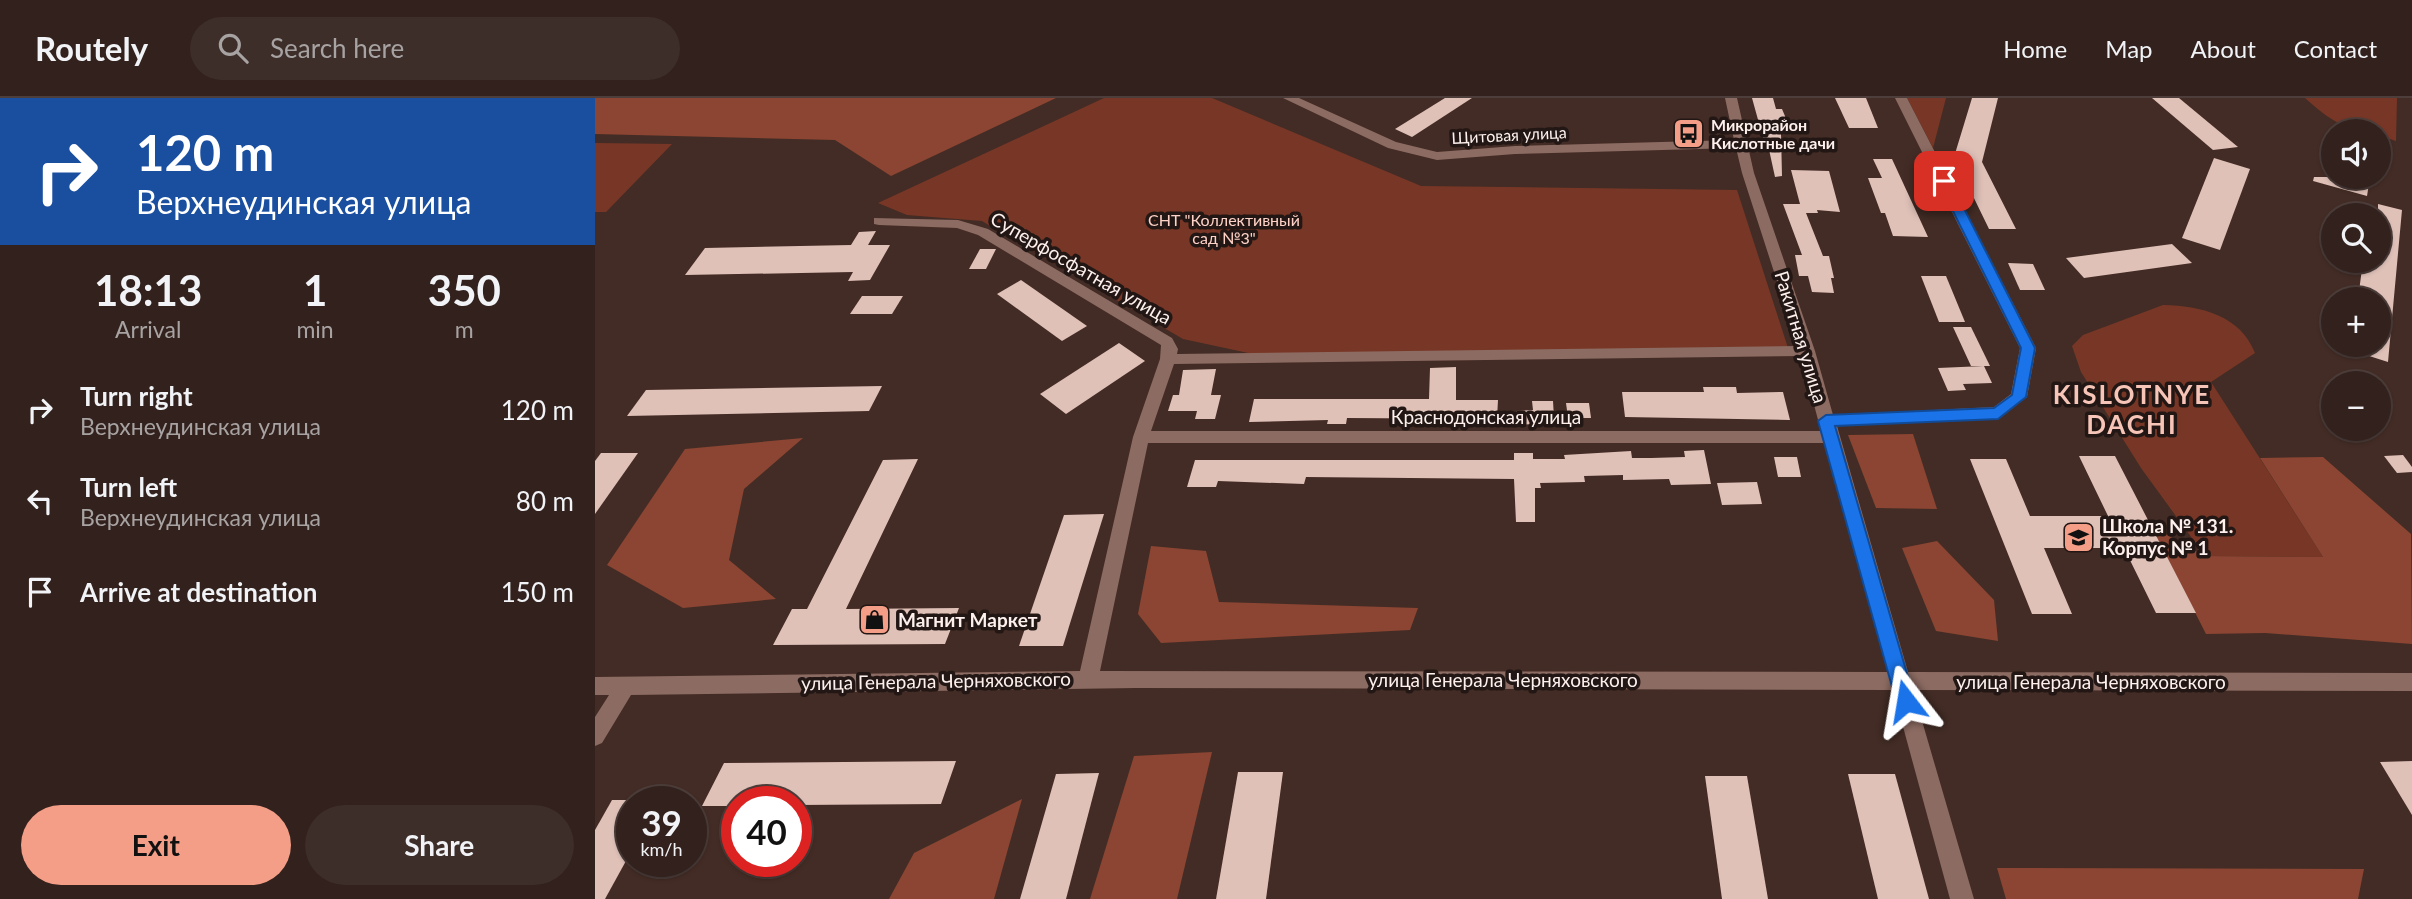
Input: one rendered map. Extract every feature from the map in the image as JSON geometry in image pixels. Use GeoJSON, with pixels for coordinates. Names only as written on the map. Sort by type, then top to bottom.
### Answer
{"type":"FeatureCollection","features":[{"type":"Feature","properties":{"kind":"street","name":"Щитовая улица"},"geometry":{"type":"LineString","coordinates":[[1289,98],[1392,145],[1437,156],[1515,150],[1742,144]]}},
{"type":"Feature","properties":{"kind":"street","name":"Ракитная улица"},"geometry":{"type":"LineString","coordinates":[[1731,98],[1742,144],[1807,351],[1962,899]]}},
{"type":"Feature","properties":{"kind":"street","name":"Краснодонская улица"},"geometry":{"type":"LineString","coordinates":[[1141,436],[1828,429],[1998,413],[2019,397],[2028,348],[1901,98]]}},
{"type":"Feature","properties":{"kind":"street","name":"Суперфосфатная улица"},"geometry":{"type":"LineString","coordinates":[[879,221],[958,224],[983,232],[1159,336],[1167,342],[1170,349],[1168,359]]}},
{"type":"Feature","properties":{"kind":"street"},"geometry":{"type":"LineString","coordinates":[[1088,679],[1141,436],[1168,359],[1807,351]]}},
{"type":"Feature","properties":{"kind":"street","name":"улица Генерала Черняховского"},"geometry":{"type":"LineString","coordinates":[[595,686],[1088,679],[2412,682]]}},
{"type":"Feature","properties":{"kind":"street"},"geometry":{"type":"LineString","coordinates":[[595,736],[626,685]]}},
{"type":"Feature","properties":{"kind":"green space","name":"СНТ \"Коллективный сад №3\""},"geometry":{"type":"Polygon","coordinates":[[[1104,98],[1212,98],[1421,186],[1737,190],[1788,348],[1253,354],[1183,339],[982,221],[907,215],[878,203],[1104,98]]]}},
{"type":"Feature","properties":{"kind":"green space"},"geometry":{"type":"Polygon","coordinates":[[[1907,98],[1946,98],[1933,148],[1907,98]]]}},
{"type":"Feature","properties":{"kind":"green space"},"geometry":{"type":"Polygon","coordinates":[[[2305,98],[2397,98],[2396,141],[2391,139],[2391,119],[2332,119],[2305,98]]]}},
{"type":"Feature","properties":{"kind":"green space"},"geometry":{"type":"Polygon","coordinates":[[[595,143],[672,144],[606,212],[595,212],[595,143]]]}},
{"type":"Feature","properties":{"kind":"green space"},"geometry":{"type":"Polygon","coordinates":[[[2163,305],[2218,315],[2240,330],[2248,340],[2255,353],[2211,382],[2323,557],[2205,556],[2141,468],[2081,372],[2072,346],[2083,335],[2163,305]]]}},
{"type":"Feature","properties":{"kind":"shaded area"},"geometry":{"type":"Polygon","coordinates":[[[595,98],[1056,98],[891,176],[835,140],[595,134],[595,98]]]}},
{"type":"Feature","properties":{"kind":"shaded area"},"geometry":{"type":"Polygon","coordinates":[[[1913,434],[1937,509],[1876,508],[1848,435],[1913,434]]]}},
{"type":"Feature","properties":{"kind":"shaded area"},"geometry":{"type":"Polygon","coordinates":[[[803,438],[744,489],[729,560],[776,599],[683,608],[607,565],[685,449],[803,438]]]}},
{"type":"Feature","properties":{"kind":"shaded area"},"geometry":{"type":"Polygon","coordinates":[[[2323,457],[2411,534],[2412,644],[2265,633],[2206,634],[2151,526],[2205,556],[2323,557],[2260,458],[2323,457]]]}},
{"type":"Feature","properties":{"kind":"shaded area"},"geometry":{"type":"Polygon","coordinates":[[[1937,541],[1994,600],[1998,641],[1936,631],[1902,548],[1937,541]]]}},
{"type":"Feature","properties":{"kind":"shaded area"},"geometry":{"type":"Polygon","coordinates":[[[1151,546],[1206,551],[1219,602],[1418,608],[1410,630],[1161,643],[1138,614],[1151,546]]]}},
{"type":"Feature","properties":{"kind":"shaded area"},"geometry":{"type":"Polygon","coordinates":[[[1212,752],[1177,899],[1090,899],[1134,756],[1212,752]]]}},
{"type":"Feature","properties":{"kind":"shaded area"},"geometry":{"type":"Polygon","coordinates":[[[1022,799],[994,899],[889,899],[914,853],[1022,799]]]}},
{"type":"Feature","properties":{"kind":"shaded area"},"geometry":{"type":"Polygon","coordinates":[[[1997,868],[2364,869],[2358,899],[2006,899],[1997,868]]]}},
{"type":"Feature","properties":{"kind":"building"},"geometry":{"type":"Polygon","coordinates":[[[1445,98],[1472,98],[1412,137],[1395,129],[1445,98]]]}},
{"type":"Feature","properties":{"kind":"building"},"geometry":{"type":"Polygon","coordinates":[[[1752,98],[1773,98],[1776,109],[1782,109],[1790,128],[1789,133],[1781,134],[1782,176],[1775,177],[1768,145],[1765,145],[1752,98]]]}},
{"type":"Feature","properties":{"kind":"building"},"geometry":{"type":"Polygon","coordinates":[[[1835,98],[1866,98],[1878,128],[1849,128],[1835,98]]]}},
{"type":"Feature","properties":{"kind":"building"},"geometry":{"type":"Polygon","coordinates":[[[1972,98],[1998,98],[1982,162],[2016,229],[1989,229],[1954,157],[1972,98]]]}},
{"type":"Feature","properties":{"kind":"building"},"geometry":{"type":"Polygon","coordinates":[[[2152,98],[2179,98],[2238,147],[2213,150],[2152,98]]]}},
{"type":"Feature","properties":{"kind":"building"},"geometry":{"type":"Polygon","coordinates":[[[2214,158],[2250,169],[2220,250],[2182,238],[2214,158]]]}},
{"type":"Feature","properties":{"kind":"building"},"geometry":{"type":"Polygon","coordinates":[[[1873,159],[1892,159],[1928,237],[1893,236],[1868,178],[1882,178],[1873,159]]]}},
{"type":"Feature","properties":{"kind":"building"},"geometry":{"type":"Polygon","coordinates":[[[1791,170],[1829,171],[1840,212],[1817,210],[1818,213],[1806,213],[1823,256],[1829,256],[1834,293],[1812,292],[1808,276],[1799,276],[1795,255],[1802,255],[1783,204],[1800,204],[1791,170]]]}},
{"type":"Feature","properties":{"kind":"building"},"geometry":{"type":"Polygon","coordinates":[[[2314,177],[2321,177],[2321,183],[2313,181],[2314,177]]]}},
{"type":"Feature","properties":{"kind":"building"},"geometry":{"type":"Polygon","coordinates":[[[2342,189],[2368,189],[2367,196],[2342,189]]]}},
{"type":"Feature","properties":{"kind":"building"},"geometry":{"type":"Polygon","coordinates":[[[2391,207],[2402,210],[2391,329],[2391,287],[2360,287],[2361,273],[2391,273],[2391,207]]]}},
{"type":"Feature","properties":{"kind":"building"},"geometry":{"type":"Polygon","coordinates":[[[876,231],[868,245],[890,245],[870,280],[848,281],[853,272],[685,275],[705,248],[851,245],[859,232],[876,231]]]}},
{"type":"Feature","properties":{"kind":"building"},"geometry":{"type":"Polygon","coordinates":[[[2172,244],[2192,263],[2084,278],[2066,258],[2172,244]]]}},
{"type":"Feature","properties":{"kind":"building"},"geometry":{"type":"Polygon","coordinates":[[[980,249],[996,249],[986,269],[969,269],[980,249]]]}},
{"type":"Feature","properties":{"kind":"building"},"geometry":{"type":"Polygon","coordinates":[[[2008,263],[2033,264],[2045,290],[2020,290],[2008,263]]]}},
{"type":"Feature","properties":{"kind":"building"},"geometry":{"type":"Polygon","coordinates":[[[1921,276],[1946,276],[1965,322],[1939,322],[1921,276]]]}},
{"type":"Feature","properties":{"kind":"building"},"geometry":{"type":"Polygon","coordinates":[[[1021,280],[1087,326],[1062,341],[997,294],[1021,280]]]}},
{"type":"Feature","properties":{"kind":"building"},"geometry":{"type":"Polygon","coordinates":[[[862,296],[903,296],[892,314],[850,314],[862,296]]]}},
{"type":"Feature","properties":{"kind":"building"},"geometry":{"type":"Polygon","coordinates":[[[1953,327],[1971,327],[1990,366],[1971,366],[1953,327]]]}},
{"type":"Feature","properties":{"kind":"building"},"geometry":{"type":"Polygon","coordinates":[[[1119,343],[1145,361],[1066,414],[1040,394],[1119,343]]]}},
{"type":"Feature","properties":{"kind":"building"},"geometry":{"type":"Polygon","coordinates":[[[2372,357],[2388,357],[2388,362],[2372,357]]]}},
{"type":"Feature","properties":{"kind":"building"},"geometry":{"type":"Polygon","coordinates":[[[1984,366],[1992,383],[1963,384],[1966,390],[1948,391],[1938,368],[1984,366]]]}},
{"type":"Feature","properties":{"kind":"building"},"geometry":{"type":"Polygon","coordinates":[[[1456,367],[1456,400],[1498,400],[1497,419],[1347,418],[1346,424],[1327,424],[1328,420],[1249,422],[1254,399],[1429,399],[1430,368],[1456,367]]]}},
{"type":"Feature","properties":{"kind":"building"},"geometry":{"type":"Polygon","coordinates":[[[1216,369],[1211,395],[1221,395],[1215,419],[1195,419],[1197,411],[1168,411],[1173,395],[1179,395],[1183,370],[1216,369]]]}},
{"type":"Feature","properties":{"kind":"building"},"geometry":{"type":"Polygon","coordinates":[[[882,386],[869,411],[627,416],[646,390],[882,386]]]}},
{"type":"Feature","properties":{"kind":"building"},"geometry":{"type":"Polygon","coordinates":[[[1703,387],[1736,387],[1737,393],[1783,392],[1790,420],[1625,417],[1622,392],[1704,392],[1703,387]]]}},
{"type":"Feature","properties":{"kind":"building"},"geometry":{"type":"Polygon","coordinates":[[[1532,401],[1553,401],[1554,418],[1533,418],[1534,424],[1516,425],[1516,411],[1533,410],[1532,401]]]}},
{"type":"Feature","properties":{"kind":"building"},"geometry":{"type":"Polygon","coordinates":[[[1566,403],[1589,403],[1591,418],[1568,418],[1566,403]]]}},
{"type":"Feature","properties":{"kind":"building"},"geometry":{"type":"Polygon","coordinates":[[[1704,450],[1711,484],[1671,485],[1669,479],[1623,480],[1623,475],[1584,476],[1585,482],[1540,483],[1541,488],[1535,488],[1535,522],[1516,522],[1514,479],[1306,477],[1304,484],[1218,481],[1216,487],[1187,487],[1195,460],[1514,460],[1514,453],[1533,453],[1533,459],[1565,459],[1564,455],[1631,451],[1632,458],[1651,458],[1685,457],[1684,451],[1704,450]]]}},
{"type":"Feature","properties":{"kind":"building"},"geometry":{"type":"Polygon","coordinates":[[[601,453],[638,453],[595,514],[595,461],[601,453]]]}},
{"type":"Feature","properties":{"kind":"building"},"geometry":{"type":"Polygon","coordinates":[[[2403,455],[2412,467],[2412,472],[2397,473],[2384,456],[2403,455]]]}},
{"type":"Feature","properties":{"kind":"building","name":"Школа № 131. Корпус № 1"},"geometry":{"type":"Polygon","coordinates":[[[2079,456],[2115,456],[2196,613],[2156,613],[2124,548],[2044,548],[2072,614],[2032,614],[1970,459],[2006,459],[2030,516],[2108,516],[2079,456]]]}},
{"type":"Feature","properties":{"kind":"building"},"geometry":{"type":"Polygon","coordinates":[[[1774,457],[1797,457],[1801,477],[1778,477],[1774,457]]]}},
{"type":"Feature","properties":{"kind":"building"},"geometry":{"type":"Polygon","coordinates":[[[918,459],[846,609],[959,608],[945,644],[773,645],[792,609],[807,609],[883,460],[918,459]]]}},
{"type":"Feature","properties":{"kind":"building"},"geometry":{"type":"Polygon","coordinates":[[[1757,482],[1762,504],[1722,505],[1717,483],[1757,482]]]}},
{"type":"Feature","properties":{"kind":"building"},"geometry":{"type":"Polygon","coordinates":[[[1104,514],[1063,646],[1019,646],[1064,515],[1104,514]]]}},
{"type":"Feature","properties":{"kind":"building"},"geometry":{"type":"Polygon","coordinates":[[[956,761],[941,804],[812,805],[812,786],[721,786],[721,806],[707,806],[707,796],[724,763],[956,761]]]}},
{"type":"Feature","properties":{"kind":"building"},"geometry":{"type":"Polygon","coordinates":[[[2412,761],[2412,815],[2380,762],[2412,761]]]}},
{"type":"Feature","properties":{"kind":"building"},"geometry":{"type":"Polygon","coordinates":[[[1238,772],[1283,772],[1266,899],[1216,899],[1238,772]]]}},
{"type":"Feature","properties":{"kind":"building"},"geometry":{"type":"Polygon","coordinates":[[[1099,773],[1066,899],[1020,899],[1056,774],[1099,773]]]}},
{"type":"Feature","properties":{"kind":"building"},"geometry":{"type":"Polygon","coordinates":[[[1848,774],[1895,774],[1929,899],[1878,899],[1848,774]]]}},
{"type":"Feature","properties":{"kind":"building"},"geometry":{"type":"Polygon","coordinates":[[[1705,776],[1747,776],[1768,899],[1722,899],[1705,776]]]}},
{"type":"Feature","properties":{"kind":"building"},"geometry":{"type":"Polygon","coordinates":[[[612,800],[616,800],[617,877],[605,899],[595,899],[595,830],[612,800]]]}},
{"type":"Feature","properties":{"kind":"place","name":"Микрорайон Кислотные дачи"},"geometry":{"type":"Point","coordinates":[1688,134]}},
{"type":"Feature","properties":{"kind":"place","name":"Школа № 131. Корпус № 1"},"geometry":{"type":"Point","coordinates":[2079,537]}},
{"type":"Feature","properties":{"kind":"place","name":"Магнит Маркет"},"geometry":{"type":"Point","coordinates":[875,620]}},
{"type":"Feature","properties":{"kind":"district","name":"KISLOTNYE DACHI"},"geometry":{"type":"Point","coordinates":[2132,410]}},
{"type":"Feature","properties":{"kind":"route"},"geometry":{"type":"LineString","coordinates":[[1906,701],[1826,421],[1998,413],[2019,397],[2028,348],[1944,181]]}}]}
